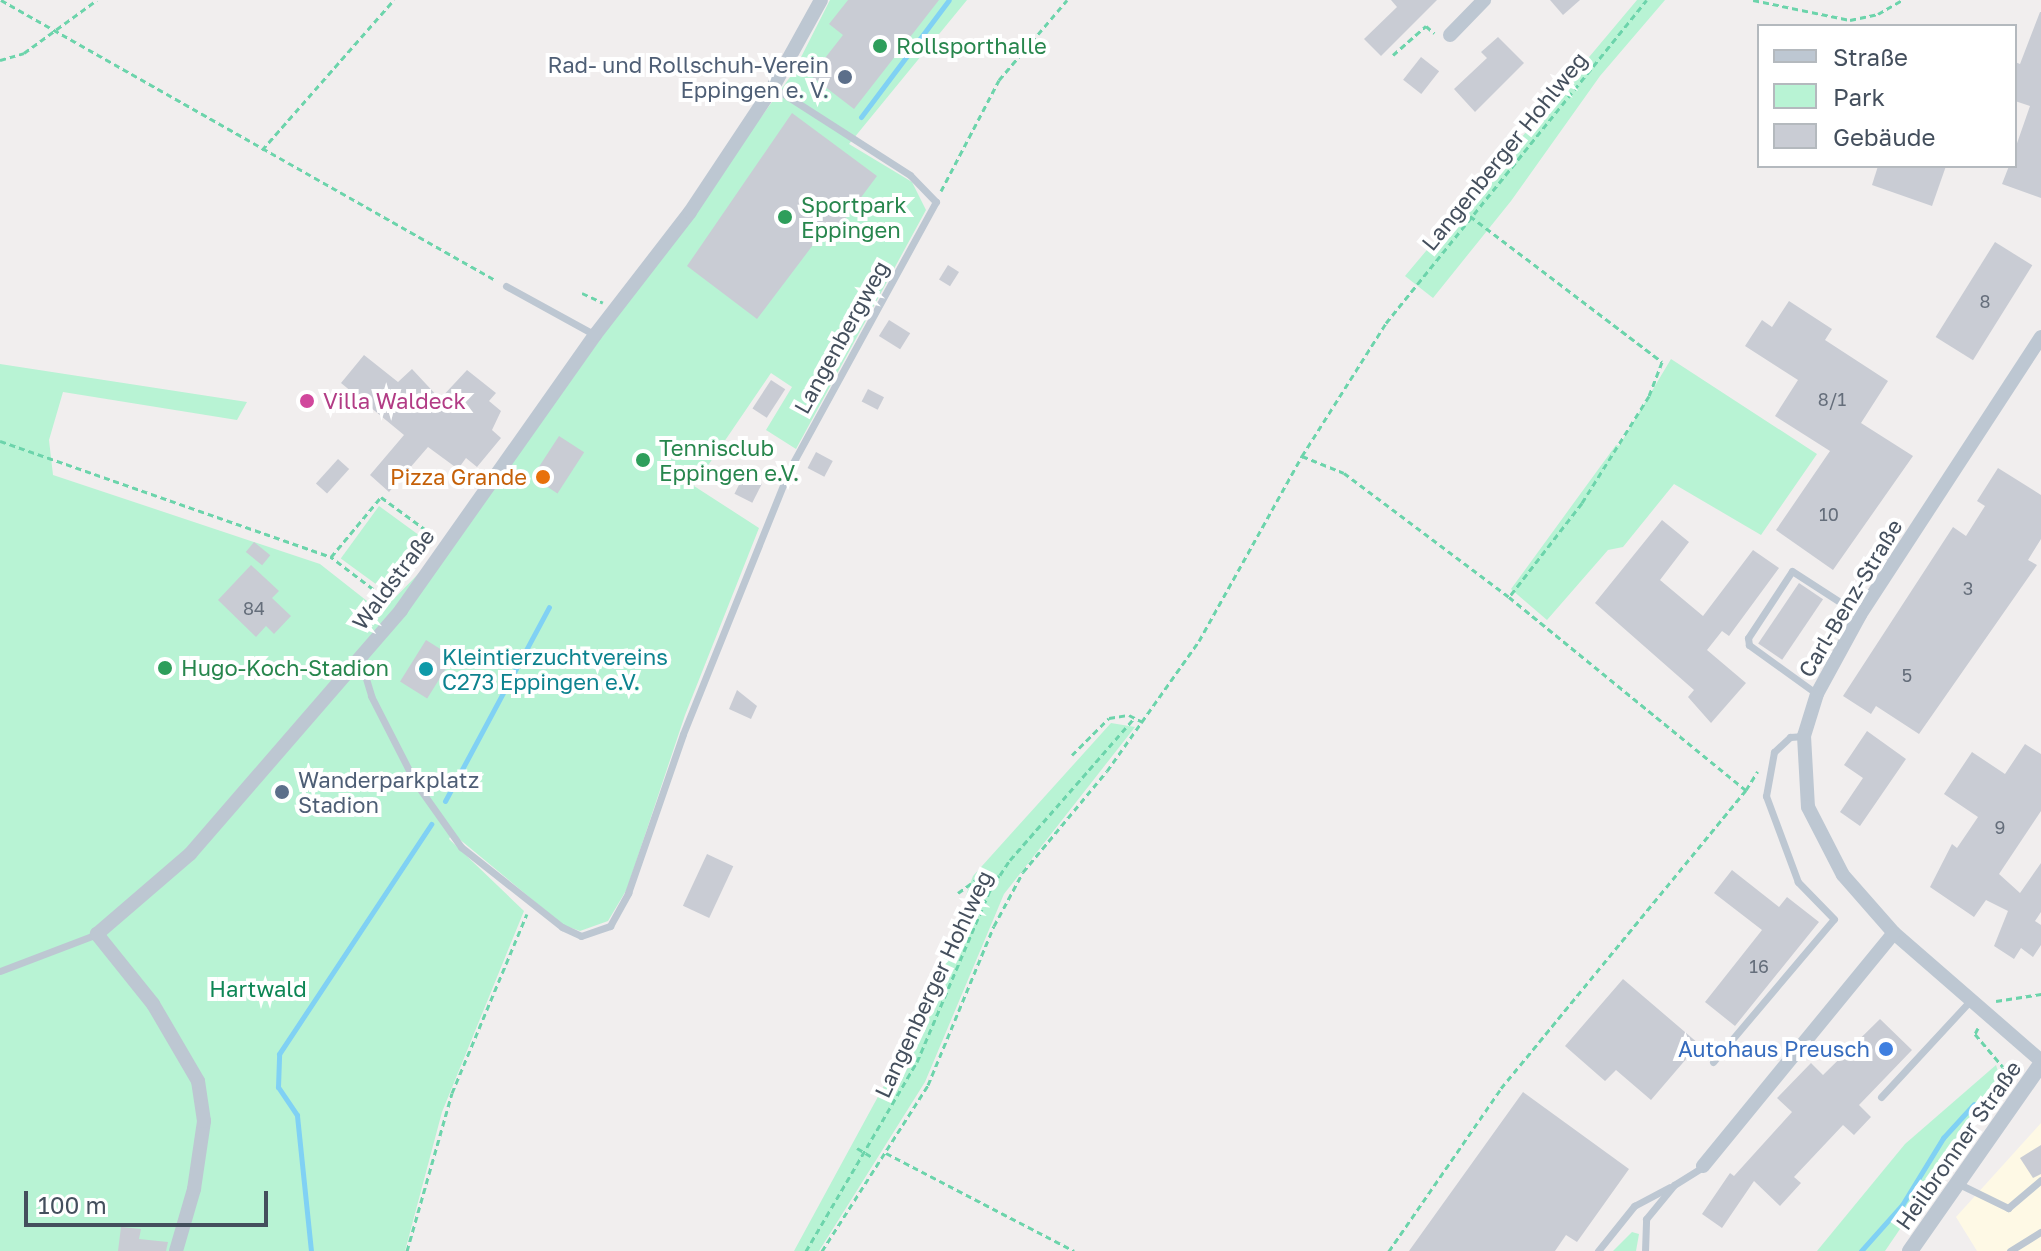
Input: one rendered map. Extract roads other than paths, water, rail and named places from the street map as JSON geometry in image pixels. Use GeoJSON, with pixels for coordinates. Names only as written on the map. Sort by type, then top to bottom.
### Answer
{"type":"FeatureCollection","features":[{"type":"Feature","properties":{"kind":"street","name":"Waldstraße"},"geometry":{"type":"LineString","coordinates":[[97,934],[190,854],[401,610],[595,335],[690,212],[773,87],[821,0]]}},
{"type":"Feature","properties":{"kind":"street"},"geometry":{"type":"LineString","coordinates":[[1452,33],[1484,0]]}},
{"type":"Feature","properties":{"kind":"street","name":"Carl-Benz-Straße"},"geometry":{"type":"LineString","coordinates":[[2041,337],[1860,615],[1817,694],[1804,736],[1808,807],[1843,875],[1894,933],[2041,1062]]}},
{"type":"Feature","properties":{"kind":"street"},"geometry":{"type":"LineString","coordinates":[[1703,1166],[1894,933]]}},
{"type":"Feature","properties":{"kind":"street"},"geometry":{"type":"LineString","coordinates":[[97,934],[153,1004],[198,1081],[204,1121],[194,1189],[176,1251]]}},
{"type":"Feature","properties":{"kind":"street","name":"Heilbronner Straße"},"geometry":{"type":"LineString","coordinates":[[1910,1251],[2041,1062]]}},
{"type":"Feature","properties":{"kind":"lane","name":"Langenbergweg"},"geometry":{"type":"LineString","coordinates":[[360,659],[371,696],[415,782],[461,847],[530,907],[581,936],[610,926],[628,893],[683,734],[789,470],[936,202],[910,175],[773,87]]}},
{"type":"Feature","properties":{"kind":"lane"},"geometry":{"type":"LineString","coordinates":[[506,286],[595,335]]}},
{"type":"Feature","properties":{"kind":"lane"},"geometry":{"type":"LineString","coordinates":[[1817,694],[1749,645],[1748,638],[1792,571],[1860,615]]}},
{"type":"Feature","properties":{"kind":"lane"},"geometry":{"type":"LineString","coordinates":[[1713,1062],[1834,919],[1798,882],[1766,796],[1774,752],[1790,737],[1804,736]]}},
{"type":"Feature","properties":{"kind":"lane"},"geometry":{"type":"LineString","coordinates":[[0,971],[97,934]]}},
{"type":"Feature","properties":{"kind":"lane"},"geometry":{"type":"LineString","coordinates":[[1881,1097],[1970,1001]]}},
{"type":"Feature","properties":{"kind":"lane"},"geometry":{"type":"LineString","coordinates":[[1598,1251],[1634,1206],[1703,1166]]}},
{"type":"Feature","properties":{"kind":"lane"},"geometry":{"type":"LineString","coordinates":[[1956,1182],[2008,1208],[2041,1180]]}},
{"type":"Feature","properties":{"kind":"lane"},"geometry":{"type":"LineString","coordinates":[[1645,1251],[1646,1219],[1674,1185]]}},
{"type":"Feature","properties":{"kind":"lane"},"geometry":{"type":"LineString","coordinates":[[2010,1251],[2041,1232]]}},
{"type":"Feature","properties":{"kind":"waterway"},"geometry":{"type":"LineString","coordinates":[[861,117],[949,0]]}},
{"type":"Feature","properties":{"kind":"waterway"},"geometry":{"type":"LineString","coordinates":[[445,801],[549,607]]}},
{"type":"Feature","properties":{"kind":"waterway"},"geometry":{"type":"LineString","coordinates":[[311,1251],[297,1115],[278,1087],[279,1054],[431,824]]}},
{"type":"Feature","properties":{"kind":"waterway"},"geometry":{"type":"LineString","coordinates":[[1861,1251],[1902,1205],[1943,1138],[1974,1104]]}},
{"type":"Feature","properties":{"kind":"place","name":"Rollsporthalle"},"geometry":{"type":"Point","coordinates":[880,46]}},
{"type":"Feature","properties":{"kind":"place","name":"Rad- und Rollschuh-Verein Eppingen e. V."},"geometry":{"type":"Point","coordinates":[845,77]}},
{"type":"Feature","properties":{"kind":"place","name":"Sportpark Eppingen"},"geometry":{"type":"Point","coordinates":[785,217]}},
{"type":"Feature","properties":{"kind":"place","name":"Villa Waldeck"},"geometry":{"type":"Point","coordinates":[307,401]}},
{"type":"Feature","properties":{"kind":"place","name":"Tennisclub Eppingen e.V."},"geometry":{"type":"Point","coordinates":[643,460]}},
{"type":"Feature","properties":{"kind":"place","name":"Pizza Grande"},"geometry":{"type":"Point","coordinates":[543,477]}},
{"type":"Feature","properties":{"kind":"place","name":"Hugo-Koch-Stadion"},"geometry":{"type":"Point","coordinates":[165,668]}},
{"type":"Feature","properties":{"kind":"place","name":"Kleintierzuchtvereins C273 Eppingen e.V."},"geometry":{"type":"Point","coordinates":[426,669]}},
{"type":"Feature","properties":{"kind":"place","name":"Wanderparkplatz Stadion"},"geometry":{"type":"Point","coordinates":[282,792]}},
{"type":"Feature","properties":{"kind":"place","name":"Autohaus Preusch"},"geometry":{"type":"Point","coordinates":[1886,1049]}},
{"type":"Feature","properties":{"kind":"park label","name":"Hartwald"},"geometry":{"type":"Point","coordinates":[258,989]}}]}
